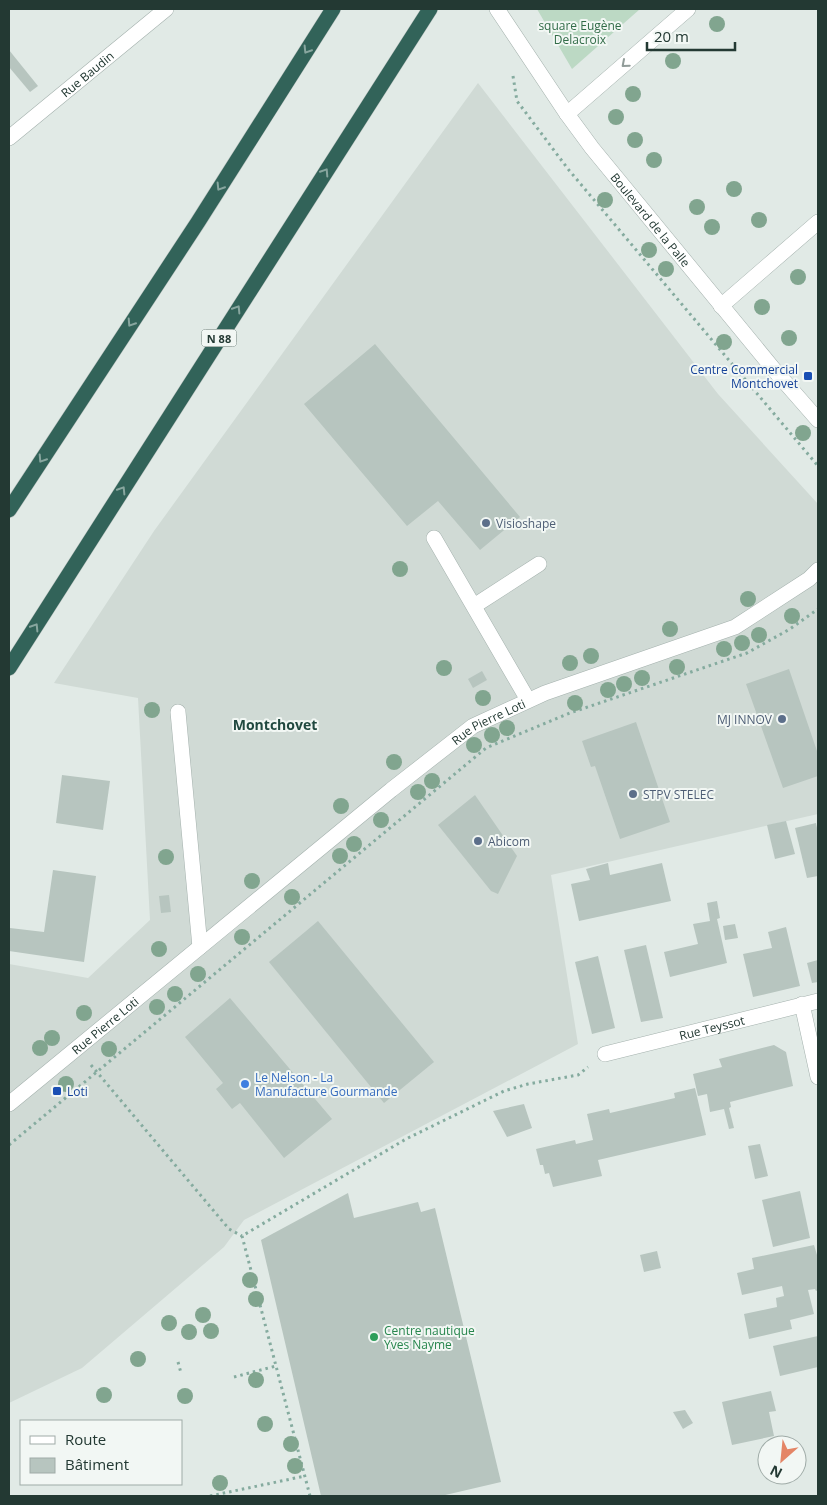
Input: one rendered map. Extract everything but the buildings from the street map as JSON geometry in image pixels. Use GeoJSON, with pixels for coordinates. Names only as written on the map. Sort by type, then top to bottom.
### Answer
{"type":"FeatureCollection","features":[{"type":"Feature","properties":{"kind":"highway"},"geometry":{"type":"LineString","coordinates":[[9,510],[198,222],[333,9]]}},
{"type":"Feature","properties":{"kind":"highway","name":"N 88"},"geometry":{"type":"LineString","coordinates":[[9,668],[430,9]]}},
{"type":"Feature","properties":{"kind":"street","name":"Rue Baudin"},"geometry":{"type":"LineString","coordinates":[[9,138],[166,9]]}},
{"type":"Feature","properties":{"kind":"street","name":"Boulevard de la Palle"},"geometry":{"type":"LineString","coordinates":[[497,9],[566,114],[721,306],[818,420]]}},
{"type":"Feature","properties":{"kind":"street"},"geometry":{"type":"LineString","coordinates":[[566,114],[688,9]]}},
{"type":"Feature","properties":{"kind":"street"},"geometry":{"type":"LineString","coordinates":[[721,306],[818,222]]}},
{"type":"Feature","properties":{"kind":"street"},"geometry":{"type":"LineString","coordinates":[[434,538],[528,700]]}},
{"type":"Feature","properties":{"kind":"street"},"geometry":{"type":"LineString","coordinates":[[474,606],[539,564]]}},
{"type":"Feature","properties":{"kind":"street","name":"Rue Pierre Loti"},"geometry":{"type":"LineString","coordinates":[[9,1104],[391,790],[473,726],[528,700],[588,677],[735,627],[809,580],[818,570]]}},
{"type":"Feature","properties":{"kind":"street"},"geometry":{"type":"LineString","coordinates":[[178,712],[200,947]]}},
{"type":"Feature","properties":{"kind":"street","name":"Rue Teyssot"},"geometry":{"type":"LineString","coordinates":[[605,1054],[818,1001]]}},
{"type":"Feature","properties":{"kind":"street"},"geometry":{"type":"LineString","coordinates":[[802,1004],[818,1077]]}},
{"type":"Feature","properties":{"kind":"path"},"geometry":{"type":"LineString","coordinates":[[513,72],[517,101],[568,169],[818,466]]}},
{"type":"Feature","properties":{"kind":"path"},"geometry":{"type":"LineString","coordinates":[[9,1145],[486,748],[570,713],[746,653],[790,629],[818,609]]}},
{"type":"Feature","properties":{"kind":"path"},"geometry":{"type":"LineString","coordinates":[[78,1048],[229,1229],[242,1236],[310,1496]]}},
{"type":"Feature","properties":{"kind":"path"},"geometry":{"type":"LineString","coordinates":[[242,1236],[406,1139],[504,1091],[528,1084],[578,1075]]}},
{"type":"Feature","properties":{"kind":"path"},"geometry":{"type":"LineString","coordinates":[[178,1362],[181,1373]]}},
{"type":"Feature","properties":{"kind":"path"},"geometry":{"type":"LineString","coordinates":[[234,1377],[276,1366]]}},
{"type":"Feature","properties":{"kind":"path"},"geometry":{"type":"LineString","coordinates":[[210,1496],[305,1476]]}},
{"type":"Feature","properties":{"kind":"shaded area"},"geometry":{"type":"Polygon","coordinates":[[[478,83],[718,394],[818,504],[818,814],[551,875],[578,1044],[244,1220],[224,1247],[82,1368],[9,1403],[9,964],[88,978],[150,920],[138,698],[54,683],[154,531],[478,83]]]}},
{"type":"Feature","properties":{"kind":"green space","name":"square Eugène Delacroix"},"geometry":{"type":"Polygon","coordinates":[[[537,9],[640,9],[572,69],[537,9]]]}},
{"type":"Feature","properties":{"kind":"place","name":"Centre Commercial Montchovet"},"geometry":{"type":"Point","coordinates":[808,376]}},
{"type":"Feature","properties":{"kind":"place","name":"Visioshape"},"geometry":{"type":"Point","coordinates":[486,523]}},
{"type":"Feature","properties":{"kind":"place","name":"MJ INNOV"},"geometry":{"type":"Point","coordinates":[782,719]}},
{"type":"Feature","properties":{"kind":"place","name":"STPV STELEC"},"geometry":{"type":"Point","coordinates":[633,794]}},
{"type":"Feature","properties":{"kind":"place","name":"Abicom"},"geometry":{"type":"Point","coordinates":[478,841]}},
{"type":"Feature","properties":{"kind":"place","name":"Le Nelson - La Manufacture Gourmande"},"geometry":{"type":"Point","coordinates":[245,1084]}},
{"type":"Feature","properties":{"kind":"place","name":"Loti"},"geometry":{"type":"Point","coordinates":[57,1091]}},
{"type":"Feature","properties":{"kind":"place","name":"Centre nautique Yves Nayme"},"geometry":{"type":"Point","coordinates":[374,1337]}},
{"type":"Feature","properties":{"kind":"district","name":"Montchovet"},"geometry":{"type":"Point","coordinates":[275,724]}}]}
